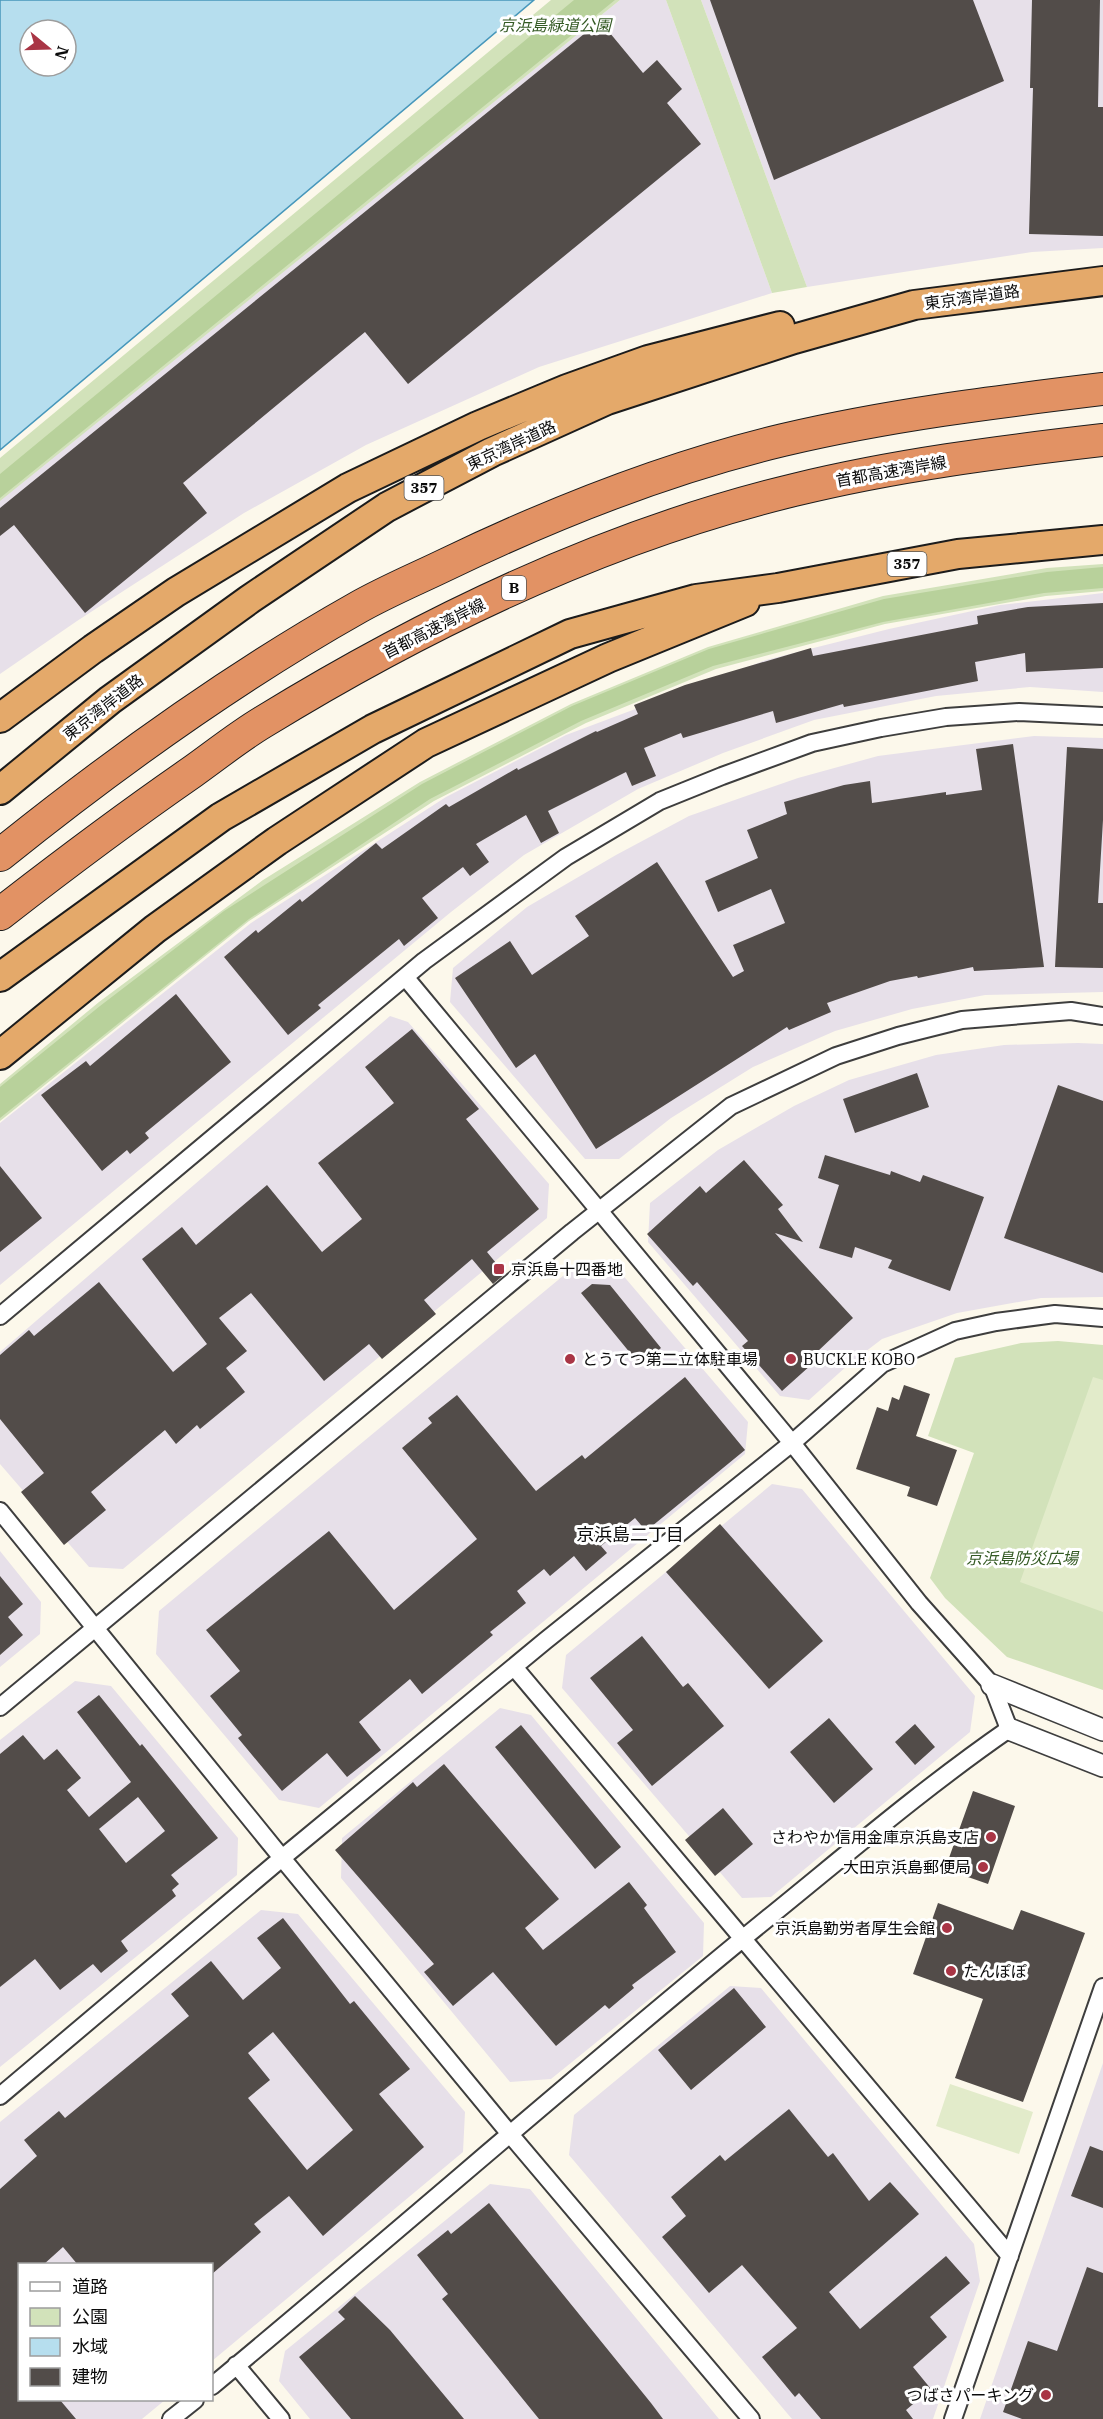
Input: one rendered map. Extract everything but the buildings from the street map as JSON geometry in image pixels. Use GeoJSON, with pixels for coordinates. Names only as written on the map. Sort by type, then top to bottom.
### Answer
{"type":"FeatureCollection","features":[{"type":"Feature","properties":{"kind":"highway","name":"東京湾岸道路"},"geometry":{"type":"LineString","coordinates":[[0,790],[110,700],[250,599],[387,507],[492,452],[607,400],[794,339],[911,306],[1103,281]]}},
{"type":"Feature","properties":{"kind":"highway"},"geometry":{"type":"LineString","coordinates":[[0,718],[93,649],[197,580],[348,488],[478,426],[567,389],[648,360],[734,337],[886,302],[911,306]]}},
{"type":"Feature","properties":{"kind":"highway"},"geometry":{"type":"LineString","coordinates":[[0,855],[76,794],[240,679],[358,607],[476,550],[594,498],[687,467],[780,441],[865,422],[990,402],[1103,389]]}},
{"type":"Feature","properties":{"kind":"highway","name":"首都高速湾岸線"},"geometry":{"type":"LineString","coordinates":[[0,914],[111,828],[261,723],[377,657],[498,595],[610,548],[699,517],[792,490],[896,468],[1103,440]]}},
{"type":"Feature","properties":{"kind":"highway","name":"357"},"geometry":{"type":"LineString","coordinates":[[0,977],[221,817],[373,729],[570,634],[696,599],[778,588],[958,554],[1103,540]]}},
{"type":"Feature","properties":{"kind":"highway"},"geometry":{"type":"LineString","coordinates":[[0,1055],[155,929],[276,841],[426,743],[608,658],[778,588]]}},
{"type":"Feature","properties":{"kind":"street"},"geometry":{"type":"LineString","coordinates":[[0,1316],[424,961],[566,857],[660,801],[812,743],[880,728],[946,717],[1019,712],[1103,716]]}},
{"type":"Feature","properties":{"kind":"street"},"geometry":{"type":"LineString","coordinates":[[406,978],[792,1443],[919,1603],[992,1685],[1009,1729],[1103,1766]]}},
{"type":"Feature","properties":{"kind":"street"},"geometry":{"type":"LineString","coordinates":[[0,1707],[599,1210],[731,1107],[836,1056],[898,1036],[962,1020],[1071,1011],[1103,1016]]}},
{"type":"Feature","properties":{"kind":"street"},"geometry":{"type":"LineString","coordinates":[[0,2096],[282,1858],[792,1443],[882,1364],[955,1331],[996,1322],[1055,1314],[1103,1318]]}},
{"type":"Feature","properties":{"kind":"street"},"geometry":{"type":"LineString","coordinates":[[0,1511],[509,2133],[751,2419]]}},
{"type":"Feature","properties":{"kind":"street"},"geometry":{"type":"LineString","coordinates":[[514,1667],[1010,2256]]}},
{"type":"Feature","properties":{"kind":"street"},"geometry":{"type":"LineString","coordinates":[[992,1685],[1103,1730]]}},
{"type":"Feature","properties":{"kind":"street"},"geometry":{"type":"LineString","coordinates":[[213,2385],[509,2133],[743,1938],[863,1840],[1009,1729]]}},
{"type":"Feature","properties":{"kind":"street"},"geometry":{"type":"LineString","coordinates":[[953,2419],[1103,1987]]}},
{"type":"Feature","properties":{"kind":"street"},"geometry":{"type":"LineString","coordinates":[[237,2365],[281,2419]]}},
{"type":"Feature","properties":{"kind":"street"},"geometry":{"type":"LineString","coordinates":[[171,2419],[194,2401]]}},
{"type":"Feature","properties":{"kind":"shaded area"},"geometry":{"type":"Polygon","coordinates":[[[620,0],[666,0],[772,293],[539,367],[366,445],[244,513],[77,621],[0,674],[0,499],[620,0]]]}},
{"type":"Feature","properties":{"kind":"shaded area"},"geometry":{"type":"Polygon","coordinates":[[[701,0],[1103,0],[1103,248],[1032,252],[807,287],[701,0]]]}},
{"type":"Feature","properties":{"kind":"shaded area"},"geometry":{"type":"Polygon","coordinates":[[[1103,593],[1103,692],[1030,687],[936,696],[814,720],[723,753],[638,789],[524,855],[451,912],[0,1285],[0,1123],[251,923],[446,797],[566,735],[766,660],[889,629],[1000,605],[1103,593]]]}},
{"type":"Feature","properties":{"kind":"shaded area"},"geometry":{"type":"Polygon","coordinates":[[[1034,736],[1103,738],[1103,992],[985,995],[912,1009],[835,1031],[753,1067],[671,1118],[619,1159],[585,1159],[450,1002],[453,968],[527,907],[689,816],[798,778],[878,756],[1034,736]]]}},
{"type":"Feature","properties":{"kind":"shaded area"},"geometry":{"type":"Polygon","coordinates":[[[390,1016],[408,1022],[549,1184],[547,1218],[123,1569],[89,1567],[0,1464],[0,1352],[390,1016]]]}},
{"type":"Feature","properties":{"kind":"shaded area"},"geometry":{"type":"Polygon","coordinates":[[[1103,1044],[1103,1297],[1041,1298],[957,1313],[882,1339],[848,1365],[809,1400],[780,1396],[648,1242],[650,1203],[718,1150],[794,1106],[849,1080],[936,1055],[1004,1045],[1103,1044]]]}},
{"type":"Feature","properties":{"kind":"shaded area"},"geometry":{"type":"Polygon","coordinates":[[[581,1261],[615,1266],[748,1422],[745,1454],[319,1808],[279,1800],[156,1654],[159,1611],[581,1261]]]}},
{"type":"Feature","properties":{"kind":"shaded area"},"geometry":{"type":"Polygon","coordinates":[[[772,1484],[802,1489],[975,1696],[970,1732],[771,1897],[742,1898],[562,1688],[566,1655],[772,1484]]]}},
{"type":"Feature","properties":{"kind":"shaded area"},"geometry":{"type":"Polygon","coordinates":[[[0,1551],[41,1602],[40,1634],[0,1667],[0,1551]]]}},
{"type":"Feature","properties":{"kind":"shaded area"},"geometry":{"type":"Polygon","coordinates":[[[75,1681],[111,1686],[238,1838],[237,1875],[0,2067],[0,1740],[75,1681]]]}},
{"type":"Feature","properties":{"kind":"shaded area"},"geometry":{"type":"Polygon","coordinates":[[[500,1708],[531,1715],[704,1923],[703,1956],[551,2079],[510,2082],[341,1878],[342,1838],[500,1708]]]}},
{"type":"Feature","properties":{"kind":"shaded area"},"geometry":{"type":"Polygon","coordinates":[[[261,1910],[298,1914],[465,2112],[463,2152],[213,2360],[213,2263],[18,2263],[18,2401],[164,2401],[142,2419],[0,2419],[0,2122],[261,1910]]]}},
{"type":"Feature","properties":{"kind":"shaded area"},"geometry":{"type":"Polygon","coordinates":[[[730,1986],[761,1988],[974,2244],[980,2281],[933,2419],[792,2419],[569,2155],[574,2115],[730,1986]]]}},
{"type":"Feature","properties":{"kind":"shaded area"},"geometry":{"type":"Polygon","coordinates":[[[1103,2063],[1103,2419],[980,2419],[1103,2063]]]}},
{"type":"Feature","properties":{"kind":"shaded area"},"geometry":{"type":"Polygon","coordinates":[[[490,2184],[530,2189],[719,2419],[310,2419],[279,2381],[285,2351],[490,2184]]]}},
{"type":"Feature","properties":{"kind":"green space","name":"京浜島緑道公園"},"geometry":{"type":"Polygon","coordinates":[[[551,0],[620,0],[0,501],[0,458],[551,0]]]}},
{"type":"Feature","properties":{"kind":"green space"},"geometry":{"type":"Polygon","coordinates":[[[574,0],[615,0],[0,498],[0,474],[574,0]]]}},
{"type":"Feature","properties":{"kind":"green space"},"geometry":{"type":"Polygon","coordinates":[[[666,0],[701,0],[807,287],[772,293],[666,0]]]}},
{"type":"Feature","properties":{"kind":"green space"},"geometry":{"type":"Polygon","coordinates":[[[1103,564],[1103,591],[1046,596],[885,624],[716,669],[586,723],[434,801],[249,921],[0,1121],[0,1084],[99,1002],[263,880],[420,782],[571,704],[708,647],[883,596],[1047,568],[1103,564]]]}},
{"type":"Feature","properties":{"kind":"green space"},"geometry":{"type":"Polygon","coordinates":[[[1103,567],[1103,588],[1044,593],[883,622],[713,666],[581,721],[430,799],[249,919],[0,1118],[0,1087],[100,1006],[224,911],[422,784],[572,706],[709,649],[884,599],[1047,572],[1103,567]]]}},
{"type":"Feature","properties":{"kind":"green space","name":"京浜島防災広場"},"geometry":{"type":"Polygon","coordinates":[[[1058,1341],[1103,1345],[1103,1690],[1007,1657],[945,1598],[930,1578],[974,1453],[928,1436],[955,1358],[1021,1343],[1058,1341]]]}},
{"type":"Feature","properties":{"kind":"green space"},"geometry":{"type":"Polygon","coordinates":[[[1093,1377],[1103,1380],[1103,1612],[1020,1582],[1093,1377]]]}},
{"type":"Feature","properties":{"kind":"green space"},"geometry":{"type":"Polygon","coordinates":[[[950,2084],[1033,2112],[1019,2154],[936,2126],[950,2084]]]}},
{"type":"Feature","properties":{"kind":"water"},"geometry":{"type":"Polygon","coordinates":[[[0,0],[534,0],[0,450],[0,0]]]}},
{"type":"Feature","properties":{"kind":"place","name":"京浜島十四番地"},"geometry":{"type":"Point","coordinates":[499,1269]}},
{"type":"Feature","properties":{"kind":"place","name":"とうてつ第二立体駐車場"},"geometry":{"type":"Point","coordinates":[570,1359]}},
{"type":"Feature","properties":{"kind":"place","name":"BUCKLE KOBO"},"geometry":{"type":"Point","coordinates":[791,1359]}},
{"type":"Feature","properties":{"kind":"place","name":"さわやか信用金庫京浜島支店"},"geometry":{"type":"Point","coordinates":[991,1837]}},
{"type":"Feature","properties":{"kind":"place","name":"大田京浜島郵便局"},"geometry":{"type":"Point","coordinates":[983,1867]}},
{"type":"Feature","properties":{"kind":"place","name":"京浜島勤労者厚生会館"},"geometry":{"type":"Point","coordinates":[947,1928]}},
{"type":"Feature","properties":{"kind":"place","name":"たんぽぽ"},"geometry":{"type":"Point","coordinates":[951,1971]}},
{"type":"Feature","properties":{"kind":"place","name":"つばさパーキング"},"geometry":{"type":"Point","coordinates":[1046,2395]}},
{"type":"Feature","properties":{"kind":"district","name":"京浜島二丁目"},"geometry":{"type":"Point","coordinates":[630,1535]}}]}
